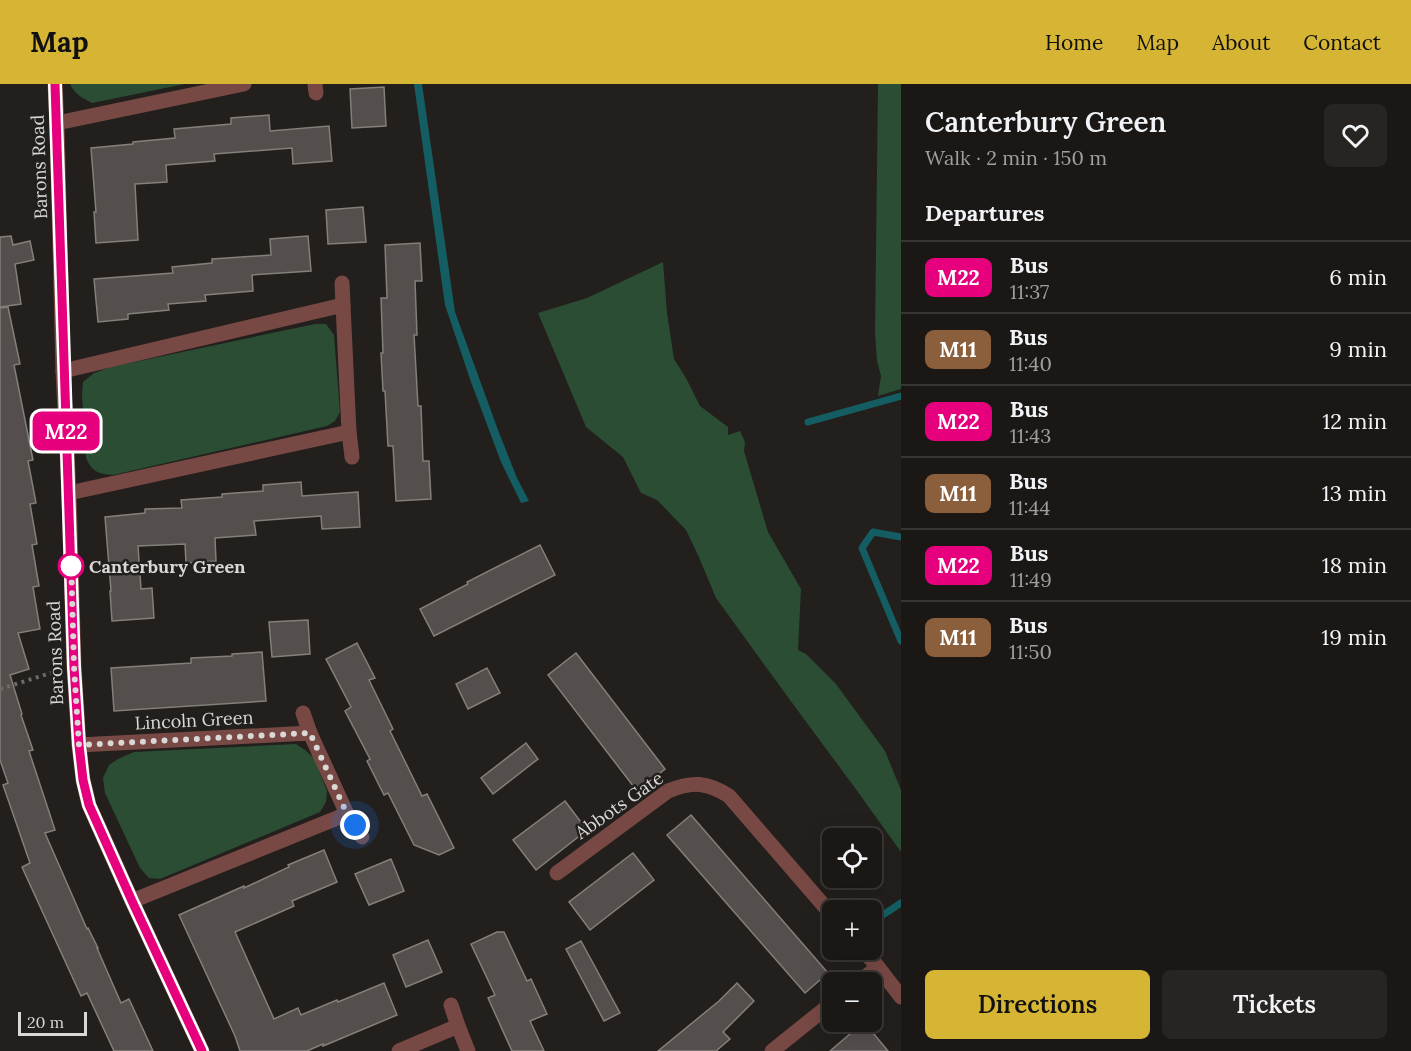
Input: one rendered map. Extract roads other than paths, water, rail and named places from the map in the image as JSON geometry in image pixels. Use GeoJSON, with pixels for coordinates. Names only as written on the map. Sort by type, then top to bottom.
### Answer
{"type":"FeatureCollection","features":[{"type":"Feature","properties":{"kind":"street","name":"Barons Road"},"geometry":{"type":"LineString","coordinates":[[55,84],[74,667],[83,780],[89,805],[202,1051]]}},
{"type":"Feature","properties":{"kind":"street"},"geometry":{"type":"LineString","coordinates":[[57,123],[244,84]]}},
{"type":"Feature","properties":{"kind":"street"},"geometry":{"type":"LineString","coordinates":[[342,283],[352,457]]}},
{"type":"Feature","properties":{"kind":"street"},"geometry":{"type":"LineString","coordinates":[[63,371],[344,305]]}},
{"type":"Feature","properties":{"kind":"street"},"geometry":{"type":"LineString","coordinates":[[69,493],[349,432]]}},
{"type":"Feature","properties":{"kind":"street"},"geometry":{"type":"LineString","coordinates":[[303,713],[347,814],[362,837]]}},
{"type":"Feature","properties":{"kind":"street","name":"Lincoln Green"},"geometry":{"type":"LineString","coordinates":[[79,745],[310,733]]}},
{"type":"Feature","properties":{"kind":"street","name":"Abbots Gate"},"geometry":{"type":"LineString","coordinates":[[557,873],[668,791],[691,784],[703,784],[712,786],[729,796],[822,903]]}},
{"type":"Feature","properties":{"kind":"street"},"geometry":{"type":"LineString","coordinates":[[132,901],[347,814]]}},
{"type":"Feature","properties":{"kind":"street"},"geometry":{"type":"LineString","coordinates":[[872,960],[901,997]]}},
{"type":"Feature","properties":{"kind":"street"},"geometry":{"type":"LineString","coordinates":[[872,972],[878,967]]}},
{"type":"Feature","properties":{"kind":"street"},"geometry":{"type":"LineString","coordinates":[[451,1005],[468,1051]]}},
{"type":"Feature","properties":{"kind":"street"},"geometry":{"type":"LineString","coordinates":[[772,1051],[822,1012]]}},
{"type":"Feature","properties":{"kind":"street"},"geometry":{"type":"LineString","coordinates":[[399,1051],[458,1026]]}},
{"type":"Feature","properties":{"kind":"water"},"geometry":{"type":"Polygon","coordinates":[[[414,84],[422,84],[455,312],[498,430],[529,501],[521,503],[501,462],[445,305],[414,84]]]}},
{"type":"Feature","properties":{"kind":"waterway"},"geometry":{"type":"LineString","coordinates":[[808,422],[901,396]]}},
{"type":"Feature","properties":{"kind":"waterway"},"geometry":{"type":"LineString","coordinates":[[901,537],[873,532],[862,548],[901,641]]}},
{"type":"Feature","properties":{"kind":"waterway"},"geometry":{"type":"LineString","coordinates":[[882,915],[901,903]]}},
{"type":"Feature","properties":{"kind":"place","name":"Canterbury Green"},"geometry":{"type":"Point","coordinates":[71,566]}}]}
